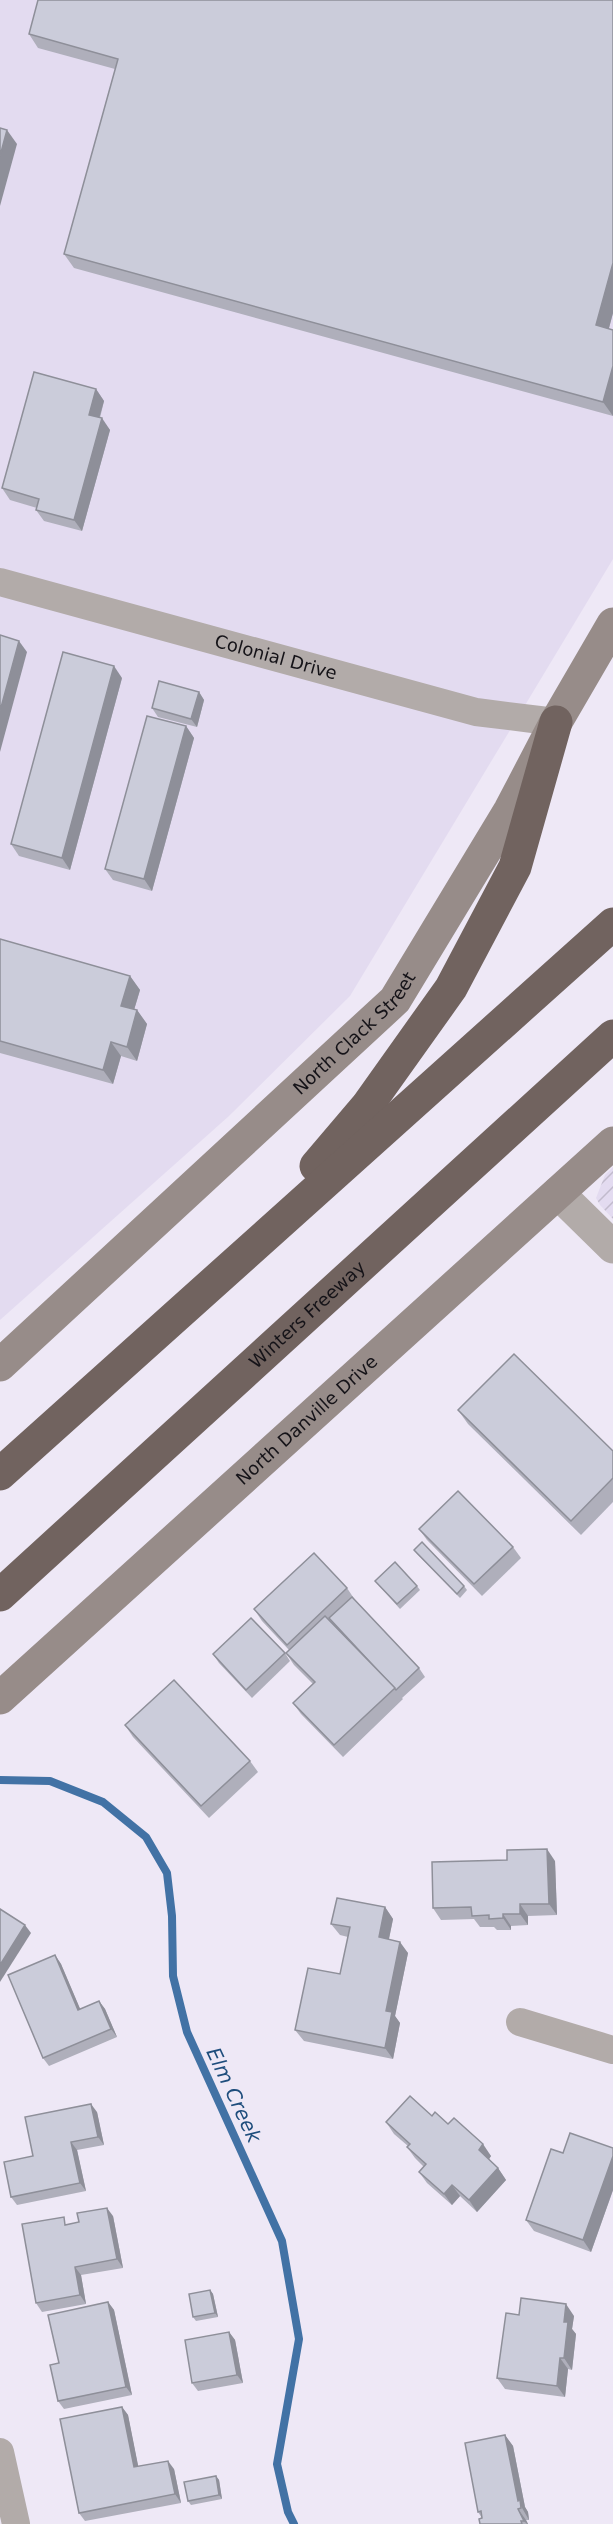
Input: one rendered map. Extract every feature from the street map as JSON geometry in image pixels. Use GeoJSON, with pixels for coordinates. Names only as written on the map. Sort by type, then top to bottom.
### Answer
{"type":"FeatureCollection","features":[{"type":"Feature","properties":{"kind":"highway"},"geometry":{"type":"LineString","coordinates":[[234,1263],[367,1106],[451,988],[515,867],[556,722]]}},
{"type":"Feature","properties":{"kind":"highway"},"geometry":{"type":"LineString","coordinates":[[0,1474],[613,924]]}},
{"type":"Feature","properties":{"kind":"highway","name":"Winters Freeway"},"geometry":{"type":"LineString","coordinates":[[0,1595],[613,1036]]}},
{"type":"Feature","properties":{"kind":"main road","name":"North Clack Street"},"geometry":{"type":"LineString","coordinates":[[0,1365],[395,1000],[510,810],[556,722],[613,624]]}},
{"type":"Feature","properties":{"kind":"main road","name":"North Danville Drive"},"geometry":{"type":"LineString","coordinates":[[0,1698],[613,1143]]}},
{"type":"Feature","properties":{"kind":"street","name":"Colonial Drive"},"geometry":{"type":"LineString","coordinates":[[0,582],[476,712],[556,722]]}},
{"type":"Feature","properties":{"kind":"street"},"geometry":{"type":"LineString","coordinates":[[558,1193],[613,1248]]}},
{"type":"Feature","properties":{"kind":"street"},"geometry":{"type":"LineString","coordinates":[[520,2022],[613,2050]]}},
{"type":"Feature","properties":{"kind":"street"},"geometry":{"type":"LineString","coordinates":[[0,2452],[16,2524]]}},
{"type":"Feature","properties":{"kind":"shaded area"},"geometry":{"type":"Polygon","coordinates":[[[0,0],[613,0],[613,559],[350,996],[229,1116],[0,1320],[0,0]]]}},
{"type":"Feature","properties":{"kind":"shaded area"},"geometry":{"type":"Polygon","coordinates":[[[613,1167],[613,1219],[596,1198],[605,1175],[613,1167]]]}},
{"type":"Feature","properties":{"kind":"building"},"geometry":{"type":"Polygon","coordinates":[[[38,0],[613,0],[613,263],[596,325],[613,330],[613,366],[603,402],[64,254],[118,59],[29,34],[38,0]]]}},
{"type":"Feature","properties":{"kind":"building"},"geometry":{"type":"Polygon","coordinates":[[[0,128],[7,130],[0,156],[0,128]]]}},
{"type":"Feature","properties":{"kind":"building"},"geometry":{"type":"Polygon","coordinates":[[[34,372],[96,389],[89,415],[102,418],[74,520],[36,510],[39,499],[2,488],[34,372]]]}},
{"type":"Feature","properties":{"kind":"building"},"geometry":{"type":"Polygon","coordinates":[[[0,635],[19,641],[0,711],[0,635]]]}},
{"type":"Feature","properties":{"kind":"building"},"geometry":{"type":"Polygon","coordinates":[[[63,652],[114,666],[62,858],[11,844],[63,652]]]}},
{"type":"Feature","properties":{"kind":"building"},"geometry":{"type":"Polygon","coordinates":[[[159,681],[199,692],[191,719],[152,708],[159,681]]]}},
{"type":"Feature","properties":{"kind":"building"},"geometry":{"type":"Polygon","coordinates":[[[147,716],[186,726],[144,879],[105,869],[147,716]]]}},
{"type":"Feature","properties":{"kind":"building"},"geometry":{"type":"Polygon","coordinates":[[[0,939],[130,976],[121,1006],[137,1010],[127,1047],[111,1042],[103,1070],[0,1041],[0,939]]]}},
{"type":"Feature","properties":{"kind":"building"},"geometry":{"type":"Polygon","coordinates":[[[514,1354],[613,1451],[613,1478],[571,1521],[458,1410],[514,1354]]]}},
{"type":"Feature","properties":{"kind":"building"},"geometry":{"type":"Polygon","coordinates":[[[458,1491],[513,1547],[474,1584],[419,1529],[458,1491]]]}},
{"type":"Feature","properties":{"kind":"building"},"geometry":{"type":"Polygon","coordinates":[[[422,1542],[464,1586],[457,1594],[414,1550],[422,1542]]]}},
{"type":"Feature","properties":{"kind":"building"},"geometry":{"type":"Polygon","coordinates":[[[314,1553],[347,1588],[287,1645],[254,1609],[314,1553]]]}},
{"type":"Feature","properties":{"kind":"building"},"geometry":{"type":"Polygon","coordinates":[[[395,1562],[417,1586],[397,1604],[375,1581],[395,1562]]]}},
{"type":"Feature","properties":{"kind":"building"},"geometry":{"type":"Polygon","coordinates":[[[352,1597],[419,1668],[396,1690],[329,1618],[352,1597]]]}},
{"type":"Feature","properties":{"kind":"building"},"geometry":{"type":"Polygon","coordinates":[[[325,1616],[395,1688],[334,1745],[293,1703],[315,1682],[286,1653],[325,1616]]]}},
{"type":"Feature","properties":{"kind":"building"},"geometry":{"type":"Polygon","coordinates":[[[251,1618],[285,1653],[246,1690],[213,1654],[251,1618]]]}},
{"type":"Feature","properties":{"kind":"building"},"geometry":{"type":"Polygon","coordinates":[[[174,1680],[250,1761],[201,1806],[125,1725],[174,1680]]]}},
{"type":"Feature","properties":{"kind":"building"},"geometry":{"type":"Polygon","coordinates":[[[547,1849],[549,1904],[520,1904],[520,1914],[503,1914],[503,1918],[489,1919],[489,1915],[472,1916],[471,1907],[433,1908],[432,1862],[507,1860],[507,1850],[547,1849]]]}},
{"type":"Feature","properties":{"kind":"building"},"geometry":{"type":"Polygon","coordinates":[[[337,1898],[385,1907],[379,1937],[400,1942],[386,2011],[392,2012],[385,2048],[295,2030],[308,1968],[340,1974],[350,1927],[331,1924],[337,1898]]]}},
{"type":"Feature","properties":{"kind":"building"},"geometry":{"type":"Polygon","coordinates":[[[0,1909],[25,1925],[0,1965],[0,1909]]]}},
{"type":"Feature","properties":{"kind":"building"},"geometry":{"type":"Polygon","coordinates":[[[55,1955],[78,2010],[99,2001],[111,2029],[43,2058],[8,1975],[55,1955]]]}},
{"type":"Feature","properties":{"kind":"building"},"geometry":{"type":"Polygon","coordinates":[[[410,2096],[432,2116],[435,2112],[448,2124],[454,2118],[483,2144],[479,2150],[498,2168],[469,2200],[452,2185],[444,2194],[419,2172],[426,2164],[407,2147],[410,2144],[386,2122],[410,2096]]]}},
{"type":"Feature","properties":{"kind":"building"},"geometry":{"type":"Polygon","coordinates":[[[91,2104],[98,2137],[71,2142],[80,2183],[11,2197],[4,2162],[33,2156],[25,2117],[91,2104]]]}},
{"type":"Feature","properties":{"kind":"building"},"geometry":{"type":"Polygon","coordinates":[[[570,2133],[613,2148],[613,2156],[583,2240],[526,2220],[551,2149],[563,2153],[570,2133]]]}},
{"type":"Feature","properties":{"kind":"building"},"geometry":{"type":"Polygon","coordinates":[[[107,2208],[117,2259],[75,2267],[80,2295],[36,2303],[22,2224],[64,2217],[65,2225],[79,2222],[77,2213],[107,2208]]]}},
{"type":"Feature","properties":{"kind":"building"},"geometry":{"type":"Polygon","coordinates":[[[210,2290],[215,2313],[193,2317],[189,2294],[210,2290]]]}},
{"type":"Feature","properties":{"kind":"building"},"geometry":{"type":"Polygon","coordinates":[[[521,2298],[566,2304],[564,2322],[568,2322],[564,2358],[560,2358],[557,2386],[497,2378],[506,2313],[519,2315],[521,2298]]]}},
{"type":"Feature","properties":{"kind":"building"},"geometry":{"type":"Polygon","coordinates":[[[108,2302],[126,2387],[58,2401],[50,2365],[59,2363],[48,2315],[108,2302]]]}},
{"type":"Feature","properties":{"kind":"building"},"geometry":{"type":"Polygon","coordinates":[[[229,2332],[237,2375],[192,2383],[185,2340],[229,2332]]]}},
{"type":"Feature","properties":{"kind":"building"},"geometry":{"type":"Polygon","coordinates":[[[122,2407],[134,2467],[168,2461],[175,2494],[79,2513],[60,2419],[122,2407]]]}},
{"type":"Feature","properties":{"kind":"building"},"geometry":{"type":"Polygon","coordinates":[[[505,2435],[518,2501],[520,2500],[521,2508],[518,2509],[524,2521],[521,2521],[522,2524],[480,2524],[481,2511],[478,2512],[465,2443],[505,2435]]]}},
{"type":"Feature","properties":{"kind":"building"},"geometry":{"type":"Polygon","coordinates":[[[216,2476],[219,2495],[188,2501],[184,2482],[216,2476]]]}},
{"type":"Feature","properties":{"kind":"waterway","name":"Elm Creek"},"geometry":{"type":"LineString","coordinates":[[0,1780],[50,1781],[103,1802],[146,1837],[167,1873],[172,1916],[173,1976],[187,2032],[282,2241],[299,2339],[277,2464],[288,2512],[294,2524]]}}]}
